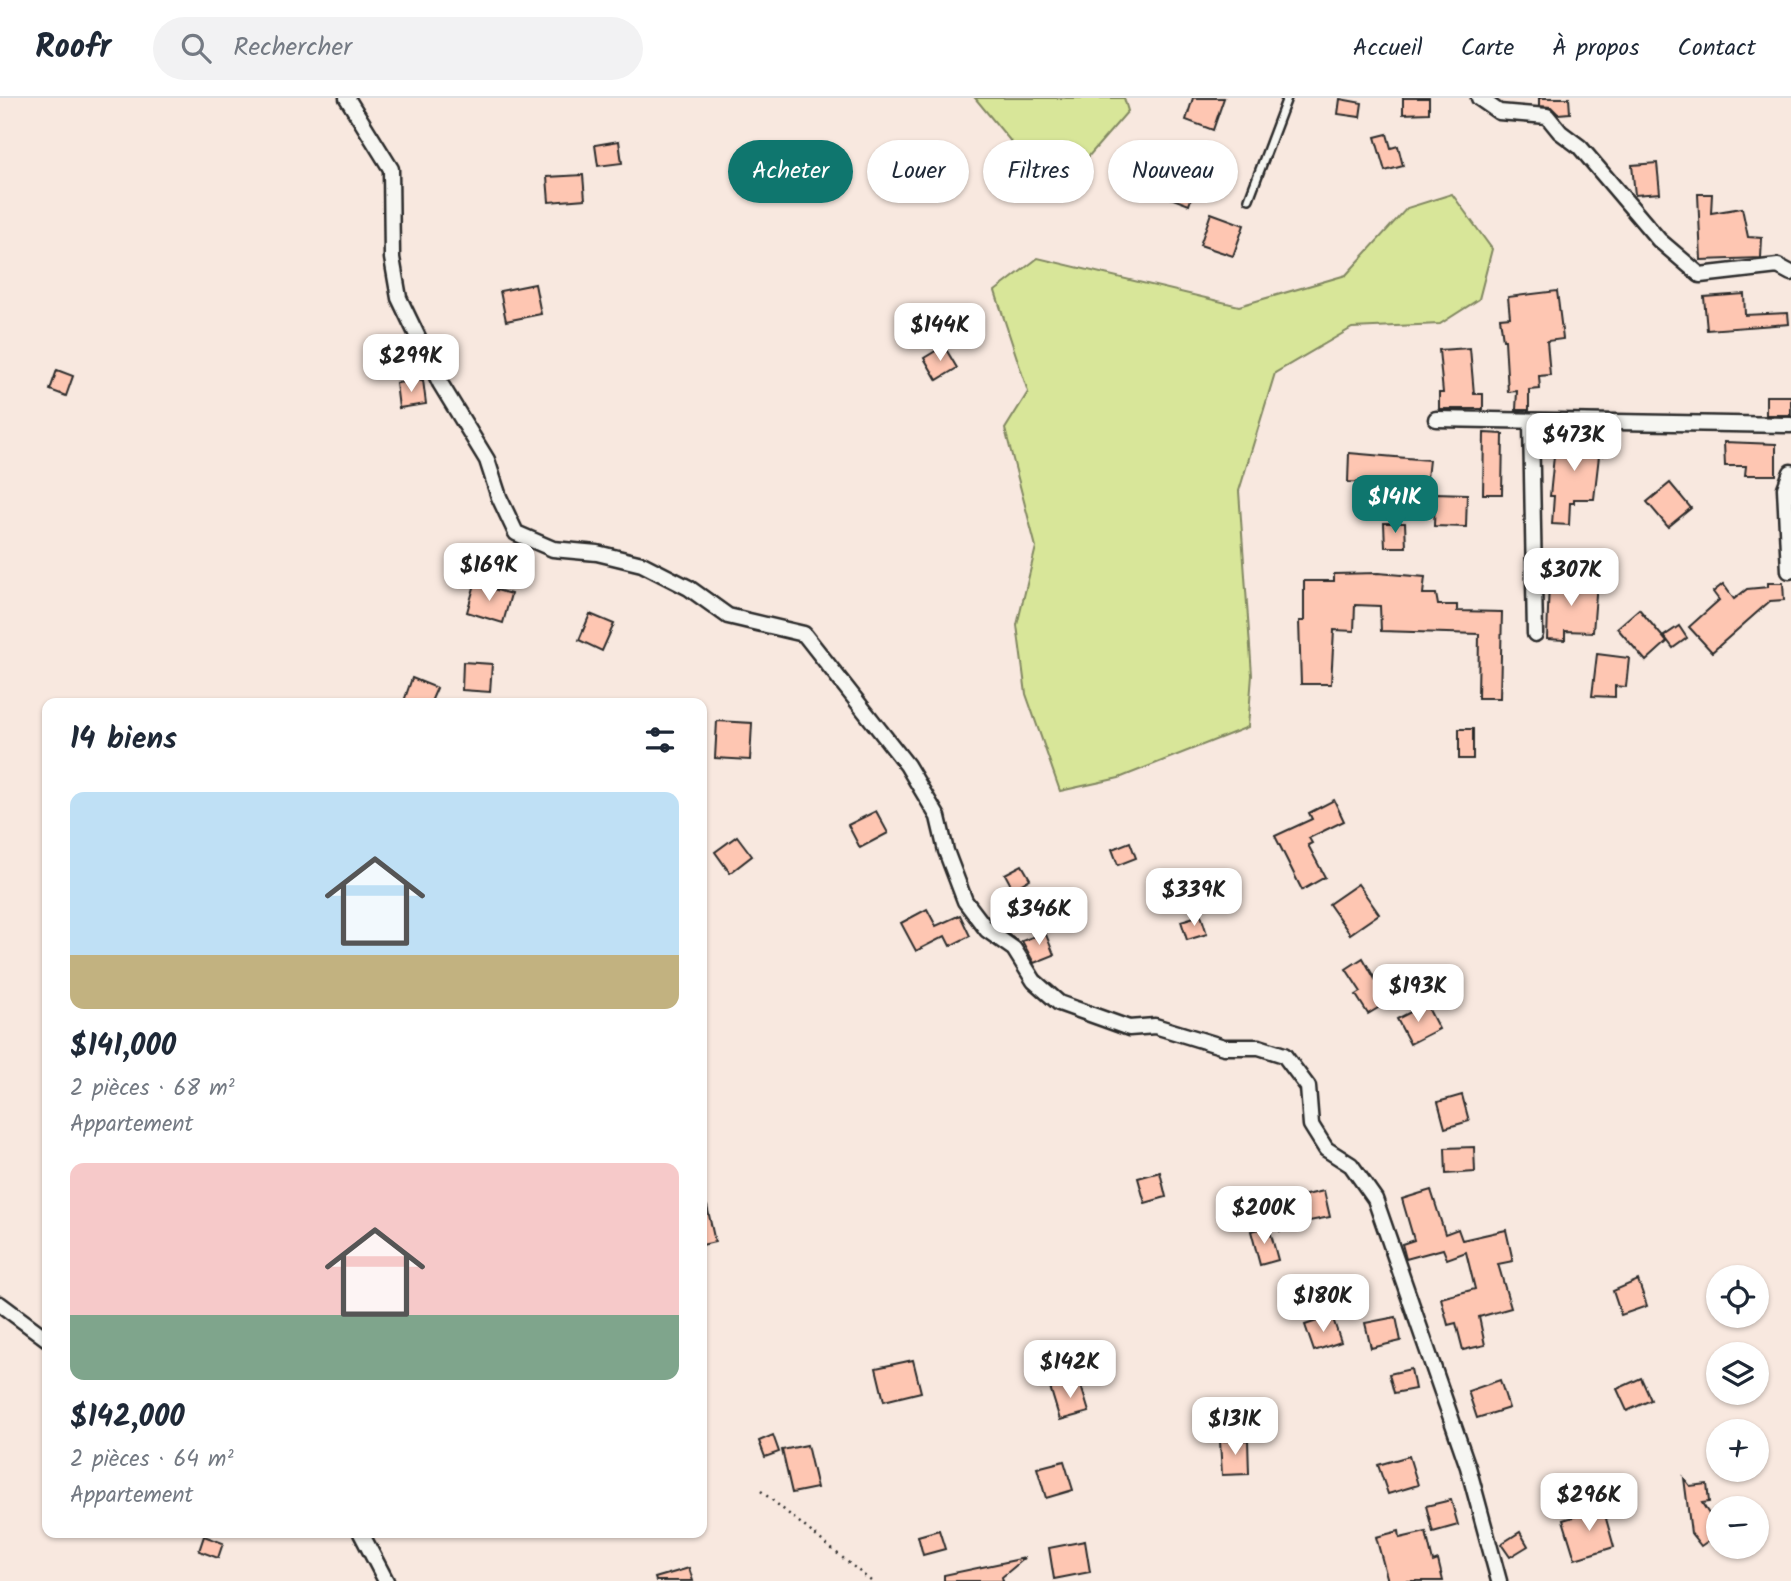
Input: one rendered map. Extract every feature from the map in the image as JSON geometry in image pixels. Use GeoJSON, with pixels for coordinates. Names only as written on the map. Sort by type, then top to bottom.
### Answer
{"type":"FeatureCollection","features":[{"type":"Feature","properties":{"kind":"street"},"geometry":{"type":"LineString","coordinates":[[347,98],[391,169],[392,258],[399,298],[445,392],[487,460],[499,497],[516,533],[553,549],[597,553],[642,564],[689,588],[728,616],[804,634],[907,765],[938,817],[946,851],[965,901],[988,930],[1014,949],[1034,981],[1059,1003],[1129,1028],[1155,1026],[1224,1047],[1259,1047],[1284,1055],[1307,1087],[1311,1125],[1326,1149],[1351,1165],[1376,1199],[1468,1467],[1499,1581]]}},
{"type":"Feature","properties":{"kind":"street"},"geometry":{"type":"LineString","coordinates":[[1479,98],[1499,111],[1547,116],[1560,132],[1580,147],[1659,240],[1700,275],[1778,266],[1791,273]]}},
{"type":"Feature","properties":{"kind":"street"},"geometry":{"type":"LineString","coordinates":[[1436,419],[1791,425]]}},
{"type":"Feature","properties":{"kind":"street"},"geometry":{"type":"LineString","coordinates":[[1531,421],[1535,634]]}},
{"type":"Feature","properties":{"kind":"street"},"geometry":{"type":"LineString","coordinates":[[1789,571],[1785,488],[1791,472]]}},
{"type":"Feature","properties":{"kind":"street"},"geometry":{"type":"LineString","coordinates":[[0,1304],[42,1335]]}},
{"type":"Feature","properties":{"kind":"street"},"geometry":{"type":"LineString","coordinates":[[364,1538],[386,1581]]}},
{"type":"Feature","properties":{"kind":"lane"},"geometry":{"type":"LineString","coordinates":[[1249,198],[1287,98]]}},
{"type":"Feature","properties":{"kind":"path"},"geometry":{"type":"LineString","coordinates":[[761,1491],[871,1581]]}},
{"type":"Feature","properties":{"kind":"green space"},"geometry":{"type":"Polygon","coordinates":[[[975,98],[1124,98],[1128,111],[1094,150],[1094,140],[1010,140],[975,98]]]}},
{"type":"Feature","properties":{"kind":"green space"},"geometry":{"type":"Polygon","coordinates":[[[1452,194],[1492,249],[1479,299],[1440,324],[1352,328],[1275,373],[1239,491],[1252,675],[1248,727],[1119,778],[1060,791],[1026,694],[1017,625],[1036,547],[1005,429],[1028,392],[995,291],[1038,258],[1239,306],[1346,275],[1407,208],[1452,194]]]}},
{"type":"Feature","properties":{"kind":"building"},"geometry":{"type":"Polygon","coordinates":[[[1193,98],[1224,98],[1213,130],[1186,120],[1193,98]]]}},
{"type":"Feature","properties":{"kind":"building"},"geometry":{"type":"Polygon","coordinates":[[[1403,98],[1429,98],[1429,113],[1403,114],[1403,98]]]}},
{"type":"Feature","properties":{"kind":"building"},"geometry":{"type":"Polygon","coordinates":[[[1539,98],[1569,98],[1570,113],[1558,114],[1551,107],[1539,106],[1539,98]]]}},
{"type":"Feature","properties":{"kind":"building"},"geometry":{"type":"Polygon","coordinates":[[[1340,99],[1362,103],[1360,117],[1338,114],[1340,99]]]}},
{"type":"Feature","properties":{"kind":"building"},"geometry":{"type":"Polygon","coordinates":[[[1387,134],[1391,148],[1398,146],[1403,166],[1385,171],[1375,137],[1387,134]]]}},
{"type":"Feature","properties":{"kind":"building"},"geometry":{"type":"Polygon","coordinates":[[[619,141],[622,163],[598,166],[595,145],[619,141]]]}},
{"type":"Feature","properties":{"kind":"building"},"geometry":{"type":"Polygon","coordinates":[[[1657,163],[1660,193],[1635,195],[1632,165],[1657,163]]]}},
{"type":"Feature","properties":{"kind":"building"},"geometry":{"type":"Polygon","coordinates":[[[583,175],[585,199],[549,202],[547,177],[583,175]]]}},
{"type":"Feature","properties":{"kind":"building"},"geometry":{"type":"Polygon","coordinates":[[[1698,194],[1712,194],[1711,213],[1742,208],[1748,237],[1762,238],[1761,258],[1701,260],[1698,194]]]}},
{"type":"Feature","properties":{"kind":"building"},"geometry":{"type":"Polygon","coordinates":[[[1211,213],[1244,225],[1233,256],[1200,245],[1211,213]]]}},
{"type":"Feature","properties":{"kind":"building"},"geometry":{"type":"Polygon","coordinates":[[[535,284],[541,314],[506,321],[500,291],[535,284]]]}},
{"type":"Feature","properties":{"kind":"building"},"geometry":{"type":"Polygon","coordinates":[[[1557,291],[1563,339],[1547,341],[1550,375],[1539,376],[1540,389],[1529,390],[1529,410],[1516,410],[1517,391],[1508,392],[1505,340],[1500,318],[1510,317],[1508,297],[1557,291]]]}},
{"type":"Feature","properties":{"kind":"building"},"geometry":{"type":"Polygon","coordinates":[[[1744,294],[1745,315],[1788,313],[1789,324],[1707,330],[1704,297],[1744,294]]]}},
{"type":"Feature","properties":{"kind":"building"},"geometry":{"type":"Polygon","coordinates":[[[944,346],[957,368],[937,380],[924,358],[944,346]]]}},
{"type":"Feature","properties":{"kind":"building"},"geometry":{"type":"Polygon","coordinates":[[[1470,348],[1474,394],[1483,394],[1483,409],[1439,409],[1439,393],[1443,393],[1439,350],[1470,348]]]}},
{"type":"Feature","properties":{"kind":"building"},"geometry":{"type":"Polygon","coordinates":[[[57,370],[73,376],[66,396],[50,390],[57,370]]]}},
{"type":"Feature","properties":{"kind":"building"},"geometry":{"type":"Polygon","coordinates":[[[423,380],[426,404],[399,408],[396,383],[423,380]]]}},
{"type":"Feature","properties":{"kind":"building"},"geometry":{"type":"Polygon","coordinates":[[[1766,396],[1791,396],[1791,415],[1766,415],[1766,396]]]}},
{"type":"Feature","properties":{"kind":"building"},"geometry":{"type":"Polygon","coordinates":[[[1484,433],[1503,434],[1502,494],[1483,494],[1484,433]]]}},
{"type":"Feature","properties":{"kind":"building"},"geometry":{"type":"Polygon","coordinates":[[[1556,436],[1603,437],[1603,456],[1599,456],[1594,499],[1574,499],[1574,503],[1570,503],[1569,525],[1552,524],[1554,496],[1550,496],[1556,436]]]}},
{"type":"Feature","properties":{"kind":"building"},"geometry":{"type":"Polygon","coordinates":[[[1724,442],[1776,444],[1776,475],[1745,475],[1746,466],[1725,466],[1724,442]]]}},
{"type":"Feature","properties":{"kind":"building"},"geometry":{"type":"Polygon","coordinates":[[[1349,453],[1429,460],[1426,487],[1387,482],[1348,482],[1349,453]]]}},
{"type":"Feature","properties":{"kind":"building"},"geometry":{"type":"Polygon","coordinates":[[[1670,483],[1691,508],[1668,527],[1647,502],[1670,483]]]}},
{"type":"Feature","properties":{"kind":"building"},"geometry":{"type":"Polygon","coordinates":[[[1435,493],[1467,494],[1466,527],[1434,526],[1435,493]]]}},
{"type":"Feature","properties":{"kind":"building"},"geometry":{"type":"Polygon","coordinates":[[[1384,523],[1405,523],[1406,547],[1385,547],[1384,523]]]}},
{"type":"Feature","properties":{"kind":"building"},"geometry":{"type":"Polygon","coordinates":[[[1378,573],[1425,577],[1423,594],[1436,594],[1438,605],[1457,605],[1457,611],[1502,612],[1500,698],[1478,698],[1479,634],[1381,631],[1380,606],[1355,605],[1354,631],[1334,630],[1331,684],[1301,684],[1299,621],[1304,621],[1304,581],[1334,581],[1334,574],[1378,573]]]}},
{"type":"Feature","properties":{"kind":"building"},"geometry":{"type":"Polygon","coordinates":[[[1549,581],[1597,582],[1593,632],[1565,631],[1565,640],[1547,639],[1549,581]]]}},
{"type":"Feature","properties":{"kind":"building"},"geometry":{"type":"Polygon","coordinates":[[[1768,583],[1783,583],[1784,600],[1770,601],[1712,652],[1689,627],[1719,600],[1713,592],[1723,584],[1734,599],[1747,589],[1768,587],[1768,583]]]}},
{"type":"Feature","properties":{"kind":"building"},"geometry":{"type":"Polygon","coordinates":[[[475,584],[511,594],[503,623],[467,612],[475,584]]]}},
{"type":"Feature","properties":{"kind":"building"},"geometry":{"type":"Polygon","coordinates":[[[1639,609],[1667,642],[1646,661],[1617,628],[1639,609]]]}},
{"type":"Feature","properties":{"kind":"building"},"geometry":{"type":"Polygon","coordinates":[[[590,614],[614,624],[602,651],[579,640],[590,614]]]}},
{"type":"Feature","properties":{"kind":"building"},"geometry":{"type":"Polygon","coordinates":[[[1679,626],[1687,638],[1673,648],[1664,636],[1679,626]]]}},
{"type":"Feature","properties":{"kind":"building"},"geometry":{"type":"Polygon","coordinates":[[[1597,654],[1629,658],[1626,687],[1615,686],[1615,697],[1592,696],[1597,654]]]}},
{"type":"Feature","properties":{"kind":"building"},"geometry":{"type":"Polygon","coordinates":[[[463,662],[492,664],[490,692],[462,690],[463,662]]]}},
{"type":"Feature","properties":{"kind":"building"},"geometry":{"type":"Polygon","coordinates":[[[412,678],[437,688],[433,698],[405,698],[412,678]]]}},
{"type":"Feature","properties":{"kind":"building"},"geometry":{"type":"Polygon","coordinates":[[[717,721],[752,723],[750,760],[715,758],[717,721]]]}},
{"type":"Feature","properties":{"kind":"building"},"geometry":{"type":"Polygon","coordinates":[[[1459,729],[1473,729],[1473,759],[1459,759],[1459,729]]]}},
{"type":"Feature","properties":{"kind":"building"},"geometry":{"type":"Polygon","coordinates":[[[1334,800],[1344,821],[1309,838],[1312,843],[1308,845],[1325,877],[1302,890],[1275,836],[1312,819],[1309,813],[1334,800]]]}},
{"type":"Feature","properties":{"kind":"building"},"geometry":{"type":"Polygon","coordinates":[[[876,811],[888,833],[860,848],[848,825],[876,811]]]}},
{"type":"Feature","properties":{"kind":"building"},"geometry":{"type":"Polygon","coordinates":[[[737,836],[752,856],[730,873],[715,852],[737,836]]]}},
{"type":"Feature","properties":{"kind":"building"},"geometry":{"type":"Polygon","coordinates":[[[1130,842],[1136,858],[1118,865],[1112,849],[1130,842]]]}},
{"type":"Feature","properties":{"kind":"building"},"geometry":{"type":"Polygon","coordinates":[[[1022,865],[1030,879],[1013,889],[1005,874],[1022,865]]]}},
{"type":"Feature","properties":{"kind":"building"},"geometry":{"type":"Polygon","coordinates":[[[1358,884],[1379,914],[1350,934],[1329,904],[1358,884]]]}},
{"type":"Feature","properties":{"kind":"building"},"geometry":{"type":"Polygon","coordinates":[[[927,909],[936,926],[960,915],[970,936],[950,946],[945,936],[916,951],[901,923],[927,909]]]}},
{"type":"Feature","properties":{"kind":"building"},"geometry":{"type":"Polygon","coordinates":[[[1201,915],[1207,934],[1187,940],[1181,921],[1201,915]]]}},
{"type":"Feature","properties":{"kind":"building"},"geometry":{"type":"Polygon","coordinates":[[[1045,932],[1054,955],[1034,963],[1022,941],[1045,932]]]}},
{"type":"Feature","properties":{"kind":"building"},"geometry":{"type":"Polygon","coordinates":[[[1363,958],[1388,1002],[1368,1014],[1356,995],[1361,992],[1346,969],[1363,958]]]}},
{"type":"Feature","properties":{"kind":"building"},"geometry":{"type":"Polygon","coordinates":[[[1426,1004],[1439,1029],[1410,1044],[1397,1019],[1426,1004]]]}},
{"type":"Feature","properties":{"kind":"building"},"geometry":{"type":"Polygon","coordinates":[[[1462,1095],[1469,1121],[1445,1128],[1438,1102],[1462,1095]]]}},
{"type":"Feature","properties":{"kind":"building"},"geometry":{"type":"Polygon","coordinates":[[[1474,1147],[1475,1172],[1446,1174],[1445,1148],[1474,1147]]]}},
{"type":"Feature","properties":{"kind":"building"},"geometry":{"type":"Polygon","coordinates":[[[1160,1172],[1166,1197],[1145,1203],[1138,1178],[1160,1172]]]}},
{"type":"Feature","properties":{"kind":"building"},"geometry":{"type":"Polygon","coordinates":[[[1431,1190],[1445,1234],[1458,1229],[1462,1240],[1506,1230],[1513,1261],[1498,1264],[1511,1308],[1479,1317],[1485,1345],[1463,1350],[1456,1323],[1448,1325],[1441,1298],[1475,1289],[1466,1252],[1447,1259],[1443,1249],[1406,1259],[1402,1244],[1414,1240],[1402,1199],[1431,1190]]]}},
{"type":"Feature","properties":{"kind":"building"},"geometry":{"type":"Polygon","coordinates":[[[1324,1191],[1330,1217],[1304,1222],[1304,1227],[1280,1231],[1274,1202],[1324,1191]]]}},
{"type":"Feature","properties":{"kind":"building"},"geometry":{"type":"Polygon","coordinates":[[[707,1206],[715,1242],[707,1244],[707,1206]]]}},
{"type":"Feature","properties":{"kind":"building"},"geometry":{"type":"Polygon","coordinates":[[[1269,1227],[1278,1260],[1260,1265],[1251,1231],[1269,1227]]]}},
{"type":"Feature","properties":{"kind":"building"},"geometry":{"type":"Polygon","coordinates":[[[1638,1280],[1647,1306],[1621,1315],[1613,1291],[1638,1280]]]}},
{"type":"Feature","properties":{"kind":"building"},"geometry":{"type":"Polygon","coordinates":[[[1332,1316],[1341,1342],[1314,1351],[1305,1325],[1332,1316]]]}},
{"type":"Feature","properties":{"kind":"building"},"geometry":{"type":"Polygon","coordinates":[[[1396,1317],[1401,1341],[1371,1348],[1365,1323],[1396,1317]]]}},
{"type":"Feature","properties":{"kind":"building"},"geometry":{"type":"Polygon","coordinates":[[[913,1360],[921,1392],[884,1401],[876,1368],[913,1360]]]}},
{"type":"Feature","properties":{"kind":"building"},"geometry":{"type":"Polygon","coordinates":[[[1411,1369],[1415,1389],[1394,1393],[1389,1374],[1411,1369]]]}},
{"type":"Feature","properties":{"kind":"building"},"geometry":{"type":"Polygon","coordinates":[[[1641,1378],[1651,1400],[1627,1411],[1617,1389],[1641,1378]]]}},
{"type":"Feature","properties":{"kind":"building"},"geometry":{"type":"Polygon","coordinates":[[[1079,1379],[1089,1412],[1060,1420],[1050,1387],[1079,1379]]]}},
{"type":"Feature","properties":{"kind":"building"},"geometry":{"type":"Polygon","coordinates":[[[1500,1380],[1509,1408],[1477,1418],[1468,1391],[1500,1380]]]}},
{"type":"Feature","properties":{"kind":"building"},"geometry":{"type":"Polygon","coordinates":[[[773,1435],[779,1452],[765,1457],[759,1441],[773,1435]]]}},
{"type":"Feature","properties":{"kind":"building"},"geometry":{"type":"Polygon","coordinates":[[[1248,1440],[1249,1474],[1222,1475],[1220,1441],[1248,1440]]]}},
{"type":"Feature","properties":{"kind":"building"},"geometry":{"type":"Polygon","coordinates":[[[807,1445],[817,1488],[792,1493],[782,1450],[807,1445]]]}},
{"type":"Feature","properties":{"kind":"building"},"geometry":{"type":"Polygon","coordinates":[[[1409,1456],[1418,1485],[1388,1494],[1378,1465],[1409,1456]]]}},
{"type":"Feature","properties":{"kind":"building"},"geometry":{"type":"Polygon","coordinates":[[[1064,1461],[1073,1490],[1046,1498],[1037,1468],[1064,1461]]]}},
{"type":"Feature","properties":{"kind":"building"},"geometry":{"type":"Polygon","coordinates":[[[1684,1478],[1690,1486],[1707,1484],[1708,1496],[1706,1496],[1706,1502],[1702,1503],[1706,1509],[1706,1542],[1701,1546],[1691,1533],[1684,1478]]]}},
{"type":"Feature","properties":{"kind":"building"},"geometry":{"type":"Polygon","coordinates":[[[1451,1500],[1458,1525],[1433,1532],[1426,1506],[1451,1500]]]}},
{"type":"Feature","properties":{"kind":"building"},"geometry":{"type":"Polygon","coordinates":[[[1603,1508],[1614,1547],[1575,1559],[1563,1520],[1603,1508]]]}},
{"type":"Feature","properties":{"kind":"building"},"geometry":{"type":"Polygon","coordinates":[[[939,1530],[945,1549],[923,1555],[918,1536],[939,1530]]]}},
{"type":"Feature","properties":{"kind":"building"},"geometry":{"type":"Polygon","coordinates":[[[1399,1531],[1400,1538],[1426,1532],[1433,1562],[1438,1560],[1443,1581],[1388,1581],[1376,1537],[1399,1531]]]}},
{"type":"Feature","properties":{"kind":"building"},"geometry":{"type":"Polygon","coordinates":[[[1520,1532],[1528,1546],[1510,1557],[1501,1544],[1520,1532]]]}},
{"type":"Feature","properties":{"kind":"building"},"geometry":{"type":"Polygon","coordinates":[[[203,1538],[223,1543],[218,1558],[199,1551],[203,1538]]]}},
{"type":"Feature","properties":{"kind":"building"},"geometry":{"type":"Polygon","coordinates":[[[1085,1541],[1090,1572],[1054,1579],[1049,1548],[1085,1541]]]}},
{"type":"Feature","properties":{"kind":"building"},"geometry":{"type":"Polygon","coordinates":[[[1025,1558],[1002,1577],[1003,1581],[944,1581],[944,1575],[1025,1558]]]}},
{"type":"Feature","properties":{"kind":"building"},"geometry":{"type":"Polygon","coordinates":[[[689,1568],[693,1581],[656,1581],[655,1578],[689,1568]]]}}]}
